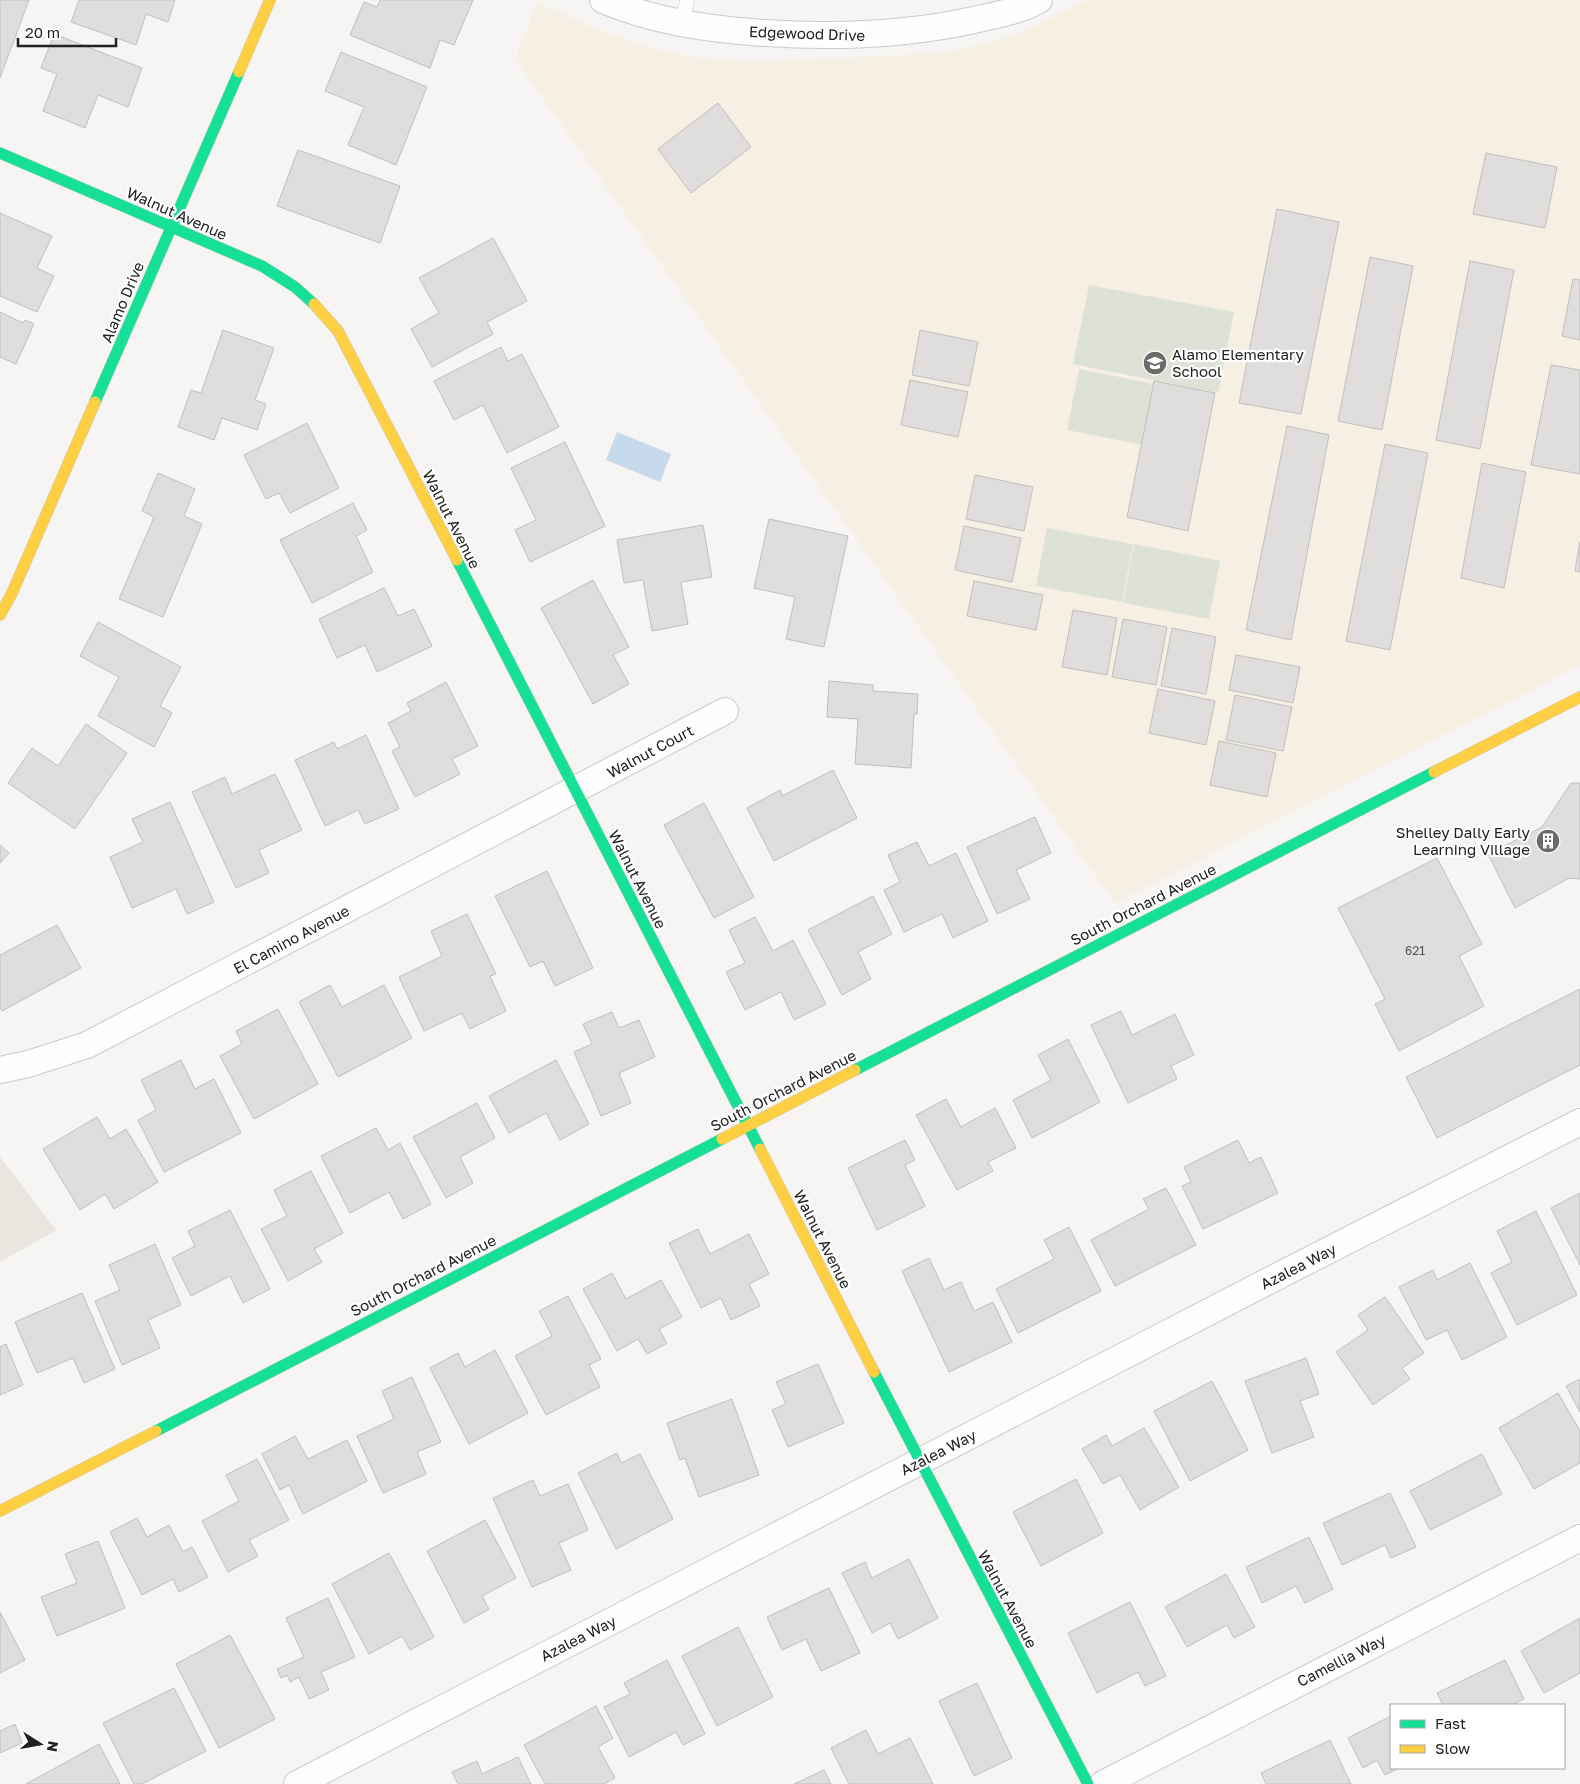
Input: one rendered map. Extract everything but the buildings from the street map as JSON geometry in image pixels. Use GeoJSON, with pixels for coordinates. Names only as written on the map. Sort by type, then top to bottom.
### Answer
{"type":"FeatureCollection","features":[{"type":"Feature","properties":{"kind":"street","name":"Alamo Drive"},"geometry":{"type":"LineString","coordinates":[[0,615],[12,593],[270,0]]}},
{"type":"Feature","properties":{"kind":"street","name":"Edgewood Drive"},"geometry":{"type":"LineString","coordinates":[[603,0],[618,7],[684,12],[801,36],[875,35],[944,27],[1024,8],[1040,0]]}},
{"type":"Feature","properties":{"kind":"street","name":"Walnut Avenue"},"geometry":{"type":"LineString","coordinates":[[0,153],[262,266],[287,280],[318,307],[338,331],[576,790],[920,1462],[1088,1784]]}},
{"type":"Feature","properties":{"kind":"street","name":"South Orchard Avenue"},"geometry":{"type":"LineString","coordinates":[[0,1511],[1580,697]]}},
{"type":"Feature","properties":{"kind":"street","name":"Walnut Court"},"geometry":{"type":"LineString","coordinates":[[576,790],[725,711]]}},
{"type":"Feature","properties":{"kind":"street","name":"El Camino Avenue"},"geometry":{"type":"LineString","coordinates":[[0,1070],[28,1064],[87,1045],[576,790]]}},
{"type":"Feature","properties":{"kind":"street","name":"Azalea Way"},"geometry":{"type":"LineString","coordinates":[[297,1784],[1293,1268],[1580,1122]]}},
{"type":"Feature","properties":{"kind":"street","name":"Camellia Way"},"geometry":{"type":"LineString","coordinates":[[1103,1784],[1580,1538]]}},
{"type":"Feature","properties":{"kind":"shaded area","name":"Alamo Elementary School"},"geometry":{"type":"Polygon","coordinates":[[[1087,0],[1580,0],[1580,665],[1115,903],[515,59],[537,2],[601,31],[652,48],[687,56],[724,60],[762,61],[925,54],[963,49],[1003,39],[1037,25],[1087,0]]]}},
{"type":"Feature","properties":{"kind":"shaded area"},"geometry":{"type":"Polygon","coordinates":[[[1089,285],[1234,312],[1218,393],[1073,364],[1089,285]]]}},
{"type":"Feature","properties":{"kind":"shaded area"},"geometry":{"type":"Polygon","coordinates":[[[1079,369],[1165,386],[1154,447],[1067,430],[1079,369]]]}},
{"type":"Feature","properties":{"kind":"shaded area"},"geometry":{"type":"Polygon","coordinates":[[[1047,528],[1133,544],[1122,602],[1036,586],[1047,528]]]}},
{"type":"Feature","properties":{"kind":"shaded area"},"geometry":{"type":"Polygon","coordinates":[[[1134,544],[1220,561],[1209,619],[1123,603],[1134,544]]]}},
{"type":"Feature","properties":{"kind":"shaded area"},"geometry":{"type":"Polygon","coordinates":[[[0,1157],[56,1230],[0,1262],[0,1157]]]}},
{"type":"Feature","properties":{"kind":"water"},"geometry":{"type":"Polygon","coordinates":[[[617,432],[671,454],[660,482],[606,460],[617,432]]]}},
{"type":"Feature","properties":{"kind":"traffic: fast"},"geometry":{"type":"LineString","coordinates":[[95,402],[239,72]]}},
{"type":"Feature","properties":{"kind":"traffic: fast"},"geometry":{"type":"LineString","coordinates":[[0,153],[262,266],[295,287],[314,304]]}},
{"type":"Feature","properties":{"kind":"traffic: fast"},"geometry":{"type":"LineString","coordinates":[[457,560],[760,1149]]}},
{"type":"Feature","properties":{"kind":"traffic: fast"},"geometry":{"type":"LineString","coordinates":[[855,1070],[1434,772]]}},
{"type":"Feature","properties":{"kind":"traffic: fast"},"geometry":{"type":"LineString","coordinates":[[156,1431],[722,1139]]}},
{"type":"Feature","properties":{"kind":"traffic: fast"},"geometry":{"type":"LineString","coordinates":[[874,1372],[1088,1784]]}},
{"type":"Feature","properties":{"kind":"traffic: slow"},"geometry":{"type":"LineString","coordinates":[[239,72],[270,0]]}},
{"type":"Feature","properties":{"kind":"traffic: slow"},"geometry":{"type":"LineString","coordinates":[[314,304],[338,331],[457,560]]}},
{"type":"Feature","properties":{"kind":"traffic: slow"},"geometry":{"type":"LineString","coordinates":[[0,615],[12,593],[95,402]]}},
{"type":"Feature","properties":{"kind":"traffic: slow"},"geometry":{"type":"LineString","coordinates":[[1434,772],[1580,697]]}},
{"type":"Feature","properties":{"kind":"traffic: slow"},"geometry":{"type":"LineString","coordinates":[[722,1139],[855,1070]]}},
{"type":"Feature","properties":{"kind":"traffic: slow"},"geometry":{"type":"LineString","coordinates":[[760,1149],[874,1372]]}},
{"type":"Feature","properties":{"kind":"traffic: slow"},"geometry":{"type":"LineString","coordinates":[[0,1511],[156,1431]]}},
{"type":"Feature","properties":{"kind":"place","name":"Alamo Elementary School"},"geometry":{"type":"Point","coordinates":[1155,363]}},
{"type":"Feature","properties":{"kind":"place","name":"Shelley Dally Early Learning Village"},"geometry":{"type":"Point","coordinates":[1548,841]}}]}
